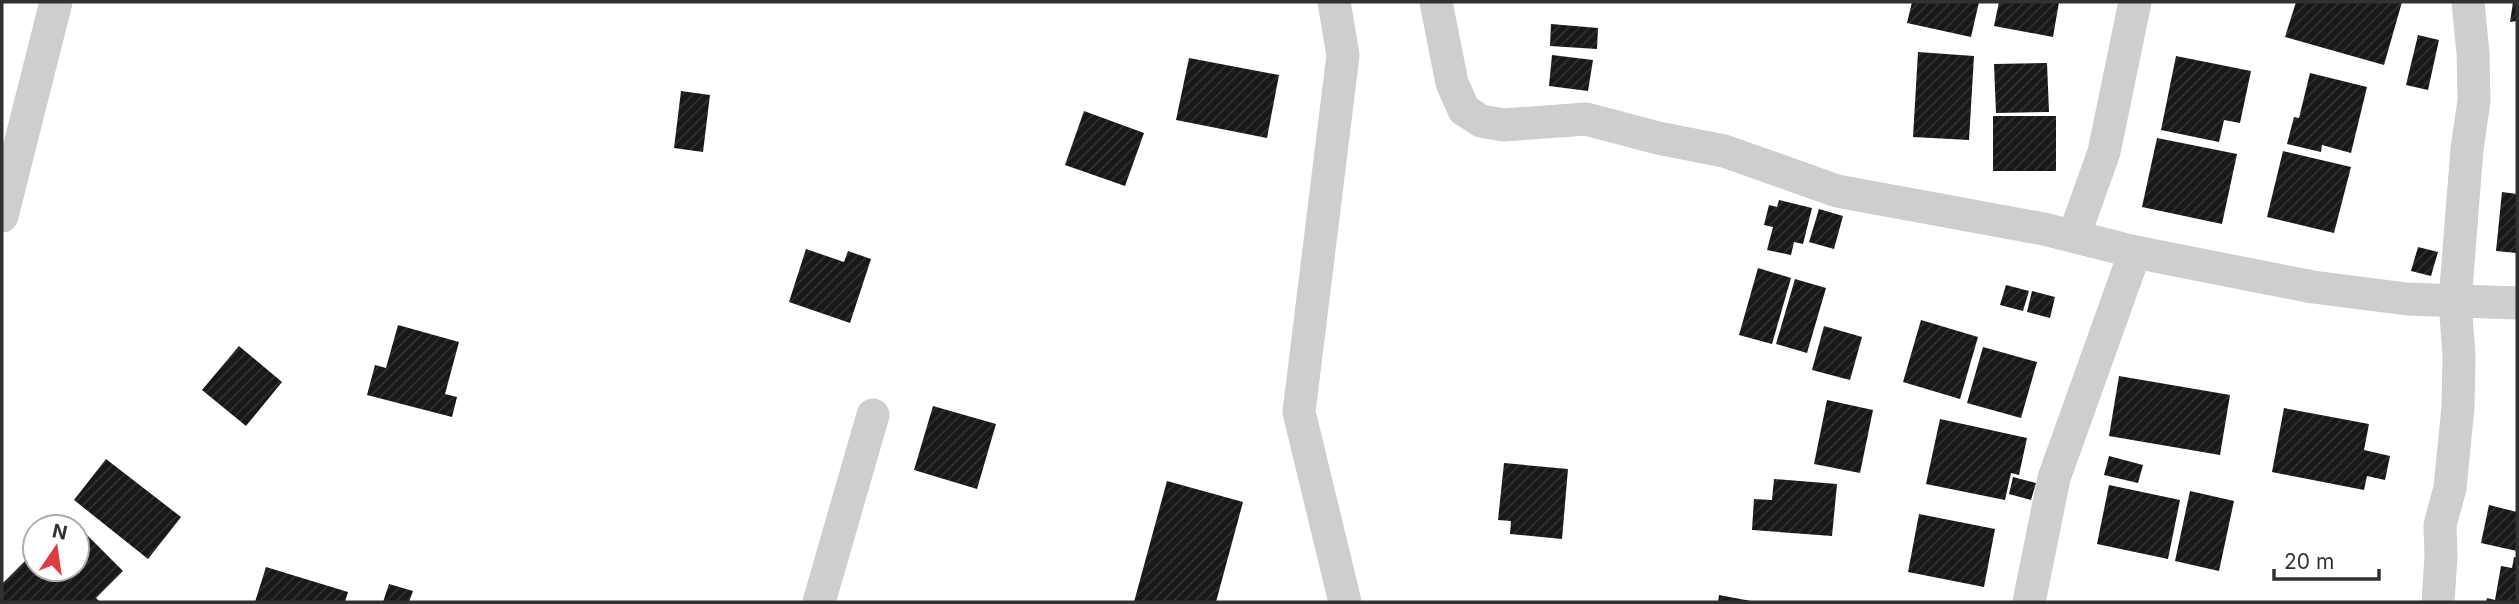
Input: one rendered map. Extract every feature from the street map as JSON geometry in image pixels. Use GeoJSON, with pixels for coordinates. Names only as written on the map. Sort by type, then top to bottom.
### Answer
{"type":"FeatureCollection","features":[{"type":"Feature","properties":{"kind":"street"},"geometry":{"type":"LineString","coordinates":[[2,216],[56,2]]}},
{"type":"Feature","properties":{"kind":"street"},"geometry":{"type":"LineString","coordinates":[[1334,2],[1343,55],[1299,412],[1345,602]]}},
{"type":"Feature","properties":{"kind":"street"},"geometry":{"type":"LineString","coordinates":[[1436,2],[1452,83],[1464,110],[1481,121],[1503,125],[1586,119],[1658,138],[1724,151],[1837,191],[2044,229],[2135,252],[2313,286],[2407,299],[2517,303]]}},
{"type":"Feature","properties":{"kind":"street"},"geometry":{"type":"LineString","coordinates":[[2074,236],[2104,152],[2135,2]]}},
{"type":"Feature","properties":{"kind":"street"},"geometry":{"type":"LineString","coordinates":[[2438,602],[2440,525],[2450,488],[2458,407],[2459,356],[2455,301],[2467,149],[2474,101],[2468,2]]}},
{"type":"Feature","properties":{"kind":"street"},"geometry":{"type":"LineString","coordinates":[[2029,602],[2054,478],[2135,252]]}},
{"type":"Feature","properties":{"kind":"street"},"geometry":{"type":"LineString","coordinates":[[819,602],[873,415]]}},
{"type":"Feature","properties":{"kind":"building"},"geometry":{"type":"Polygon","coordinates":[[[1912,2],[1979,2],[1971,37],[1907,23],[1912,2]]]}},
{"type":"Feature","properties":{"kind":"building"},"geometry":{"type":"Polygon","coordinates":[[[1999,2],[2059,2],[2053,37],[1994,26],[1999,2]]]}},
{"type":"Feature","properties":{"kind":"building"},"geometry":{"type":"Polygon","coordinates":[[[2296,2],[2402,2],[2384,65],[2285,37],[2296,2]]]}},
{"type":"Feature","properties":{"kind":"building"},"geometry":{"type":"Polygon","coordinates":[[[2513,2],[2517,2],[2517,21],[2510,22],[2513,2]]]}},
{"type":"Feature","properties":{"kind":"building"},"geometry":{"type":"Polygon","coordinates":[[[1551,24],[1598,28],[1597,49],[1550,46],[1551,24]]]}},
{"type":"Feature","properties":{"kind":"building"},"geometry":{"type":"Polygon","coordinates":[[[2418,35],[2439,40],[2428,90],[2406,85],[2418,35]]]}},
{"type":"Feature","properties":{"kind":"building"},"geometry":{"type":"Polygon","coordinates":[[[1918,52],[1974,56],[1969,140],[1913,137],[1918,52]]]}},
{"type":"Feature","properties":{"kind":"building"},"geometry":{"type":"Polygon","coordinates":[[[1552,55],[1593,60],[1588,91],[1549,86],[1552,55]]]}},
{"type":"Feature","properties":{"kind":"building"},"geometry":{"type":"Polygon","coordinates":[[[2176,56],[2251,71],[2240,123],[2224,120],[2219,142],[2161,130],[2176,56]]]}},
{"type":"Feature","properties":{"kind":"building"},"geometry":{"type":"Polygon","coordinates":[[[1189,58],[1279,75],[1267,138],[1176,120],[1189,58]]]}},
{"type":"Feature","properties":{"kind":"building"},"geometry":{"type":"Polygon","coordinates":[[[2047,63],[2049,112],[1996,113],[1994,64],[2047,63]]]}},
{"type":"Feature","properties":{"kind":"building"},"geometry":{"type":"Polygon","coordinates":[[[2310,73],[2367,87],[2351,153],[2322,145],[2321,152],[2287,144],[2294,117],[2299,118],[2310,73]]]}},
{"type":"Feature","properties":{"kind":"building"},"geometry":{"type":"Polygon","coordinates":[[[681,91],[710,95],[703,152],[674,148],[681,91]]]}},
{"type":"Feature","properties":{"kind":"building"},"geometry":{"type":"Polygon","coordinates":[[[1084,111],[1144,133],[1125,186],[1065,165],[1084,111]]]}},
{"type":"Feature","properties":{"kind":"building"},"geometry":{"type":"Polygon","coordinates":[[[1993,116],[2056,116],[2056,171],[1993,171],[1993,116]]]}},
{"type":"Feature","properties":{"kind":"building"},"geometry":{"type":"Polygon","coordinates":[[[2157,138],[2237,154],[2222,224],[2142,207],[2157,138]]]}},
{"type":"Feature","properties":{"kind":"building"},"geometry":{"type":"Polygon","coordinates":[[[2283,151],[2351,167],[2334,233],[2267,217],[2283,151]]]}},
{"type":"Feature","properties":{"kind":"building"},"geometry":{"type":"Polygon","coordinates":[[[2502,192],[2517,194],[2517,253],[2496,251],[2502,192]]]}},
{"type":"Feature","properties":{"kind":"building"},"geometry":{"type":"Polygon","coordinates":[[[1779,200],[1812,208],[1803,244],[1794,242],[1791,255],[1767,250],[1773,227],[1764,225],[1769,205],[1777,207],[1779,200]]]}},
{"type":"Feature","properties":{"kind":"building"},"geometry":{"type":"Polygon","coordinates":[[[1819,209],[1843,216],[1834,249],[1809,242],[1819,209]]]}},
{"type":"Feature","properties":{"kind":"building"},"geometry":{"type":"Polygon","coordinates":[[[2418,247],[2438,252],[2431,276],[2411,271],[2418,247]]]}},
{"type":"Feature","properties":{"kind":"building"},"geometry":{"type":"Polygon","coordinates":[[[806,249],[844,262],[848,251],[871,259],[850,323],[789,302],[806,249]]]}},
{"type":"Feature","properties":{"kind":"building"},"geometry":{"type":"Polygon","coordinates":[[[1758,268],[1791,278],[1772,344],[1739,335],[1758,268]]]}},
{"type":"Feature","properties":{"kind":"building"},"geometry":{"type":"Polygon","coordinates":[[[1795,279],[1826,288],[1807,353],[1776,344],[1795,279]]]}},
{"type":"Feature","properties":{"kind":"building"},"geometry":{"type":"Polygon","coordinates":[[[2006,285],[2029,291],[2023,311],[2000,305],[2006,285]]]}},
{"type":"Feature","properties":{"kind":"building"},"geometry":{"type":"Polygon","coordinates":[[[2032,291],[2055,297],[2050,318],[2027,312],[2032,291]]]}},
{"type":"Feature","properties":{"kind":"building"},"geometry":{"type":"Polygon","coordinates":[[[1921,320],[1978,337],[1960,399],[1903,382],[1921,320]]]}},
{"type":"Feature","properties":{"kind":"building"},"geometry":{"type":"Polygon","coordinates":[[[398,325],[459,342],[445,394],[457,397],[452,417],[367,395],[375,365],[386,368],[398,325]]]}},
{"type":"Feature","properties":{"kind":"building"},"geometry":{"type":"Polygon","coordinates":[[[1824,326],[1862,337],[1850,380],[1812,370],[1824,326]]]}},
{"type":"Feature","properties":{"kind":"building"},"geometry":{"type":"Polygon","coordinates":[[[239,346],[282,382],[246,426],[202,390],[239,346]]]}},
{"type":"Feature","properties":{"kind":"building"},"geometry":{"type":"Polygon","coordinates":[[[1983,347],[2037,362],[2021,418],[1967,403],[1983,347]]]}},
{"type":"Feature","properties":{"kind":"building"},"geometry":{"type":"Polygon","coordinates":[[[2119,376],[2230,395],[2220,455],[2109,436],[2119,376]]]}},
{"type":"Feature","properties":{"kind":"building"},"geometry":{"type":"Polygon","coordinates":[[[1827,400],[1873,410],[1860,473],[1814,464],[1827,400]]]}},
{"type":"Feature","properties":{"kind":"building"},"geometry":{"type":"Polygon","coordinates":[[[933,406],[996,424],[977,489],[914,470],[933,406]]]}},
{"type":"Feature","properties":{"kind":"building"},"geometry":{"type":"Polygon","coordinates":[[[2284,408],[2369,424],[2364,450],[2390,456],[2385,480],[2367,476],[2364,490],[2272,472],[2284,408]]]}},
{"type":"Feature","properties":{"kind":"building"},"geometry":{"type":"Polygon","coordinates":[[[1940,419],[2027,438],[2019,475],[2011,473],[2005,500],[1926,484],[1940,419]]]}},
{"type":"Feature","properties":{"kind":"building"},"geometry":{"type":"Polygon","coordinates":[[[2109,456],[2143,465],[2138,483],[2104,475],[2109,456]]]}},
{"type":"Feature","properties":{"kind":"building"},"geometry":{"type":"Polygon","coordinates":[[[106,459],[181,517],[148,559],[74,500],[106,459]]]}},
{"type":"Feature","properties":{"kind":"building"},"geometry":{"type":"Polygon","coordinates":[[[1504,463],[1568,469],[1562,539],[1510,534],[1511,521],[1498,520],[1504,463]]]}},
{"type":"Feature","properties":{"kind":"building"},"geometry":{"type":"Polygon","coordinates":[[[2013,477],[2036,483],[2031,500],[2009,494],[2013,477]]]}},
{"type":"Feature","properties":{"kind":"building"},"geometry":{"type":"Polygon","coordinates":[[[1774,479],[1837,484],[1832,536],[1752,530],[1754,499],[1772,500],[1774,479]]]}},
{"type":"Feature","properties":{"kind":"building"},"geometry":{"type":"Polygon","coordinates":[[[1167,481],[1243,502],[1216,602],[1134,602],[1167,481]]]}},
{"type":"Feature","properties":{"kind":"building"},"geometry":{"type":"Polygon","coordinates":[[[2109,485],[2180,500],[2168,559],[2097,544],[2109,485]]]}},
{"type":"Feature","properties":{"kind":"building"},"geometry":{"type":"Polygon","coordinates":[[[2190,491],[2234,501],[2219,571],[2175,561],[2190,491]]]}},
{"type":"Feature","properties":{"kind":"building"},"geometry":{"type":"Polygon","coordinates":[[[2489,505],[2517,512],[2517,551],[2481,543],[2489,505]]]}},
{"type":"Feature","properties":{"kind":"building"},"geometry":{"type":"Polygon","coordinates":[[[1919,514],[1995,529],[1984,587],[1908,572],[1919,514]]]}},
{"type":"Feature","properties":{"kind":"building"},"geometry":{"type":"Polygon","coordinates":[[[91,539],[123,571],[96,598],[100,602],[2,602],[2,584],[21,565],[21,583],[91,583],[91,539]]]}},
{"type":"Feature","properties":{"kind":"building"},"geometry":{"type":"Polygon","coordinates":[[[2514,557],[2517,558],[2517,602],[2486,602],[2487,598],[2495,600],[2501,566],[2512,568],[2514,557]]]}},
{"type":"Feature","properties":{"kind":"building"},"geometry":{"type":"Polygon","coordinates":[[[266,567],[348,592],[345,602],[255,602],[266,567]]]}},
{"type":"Feature","properties":{"kind":"building"},"geometry":{"type":"Polygon","coordinates":[[[389,584],[413,591],[409,602],[383,602],[389,584]]]}},
{"type":"Feature","properties":{"kind":"building"},"geometry":{"type":"Polygon","coordinates":[[[1719,595],[1751,601],[1751,602],[1718,602],[1719,595]]]}}]}
